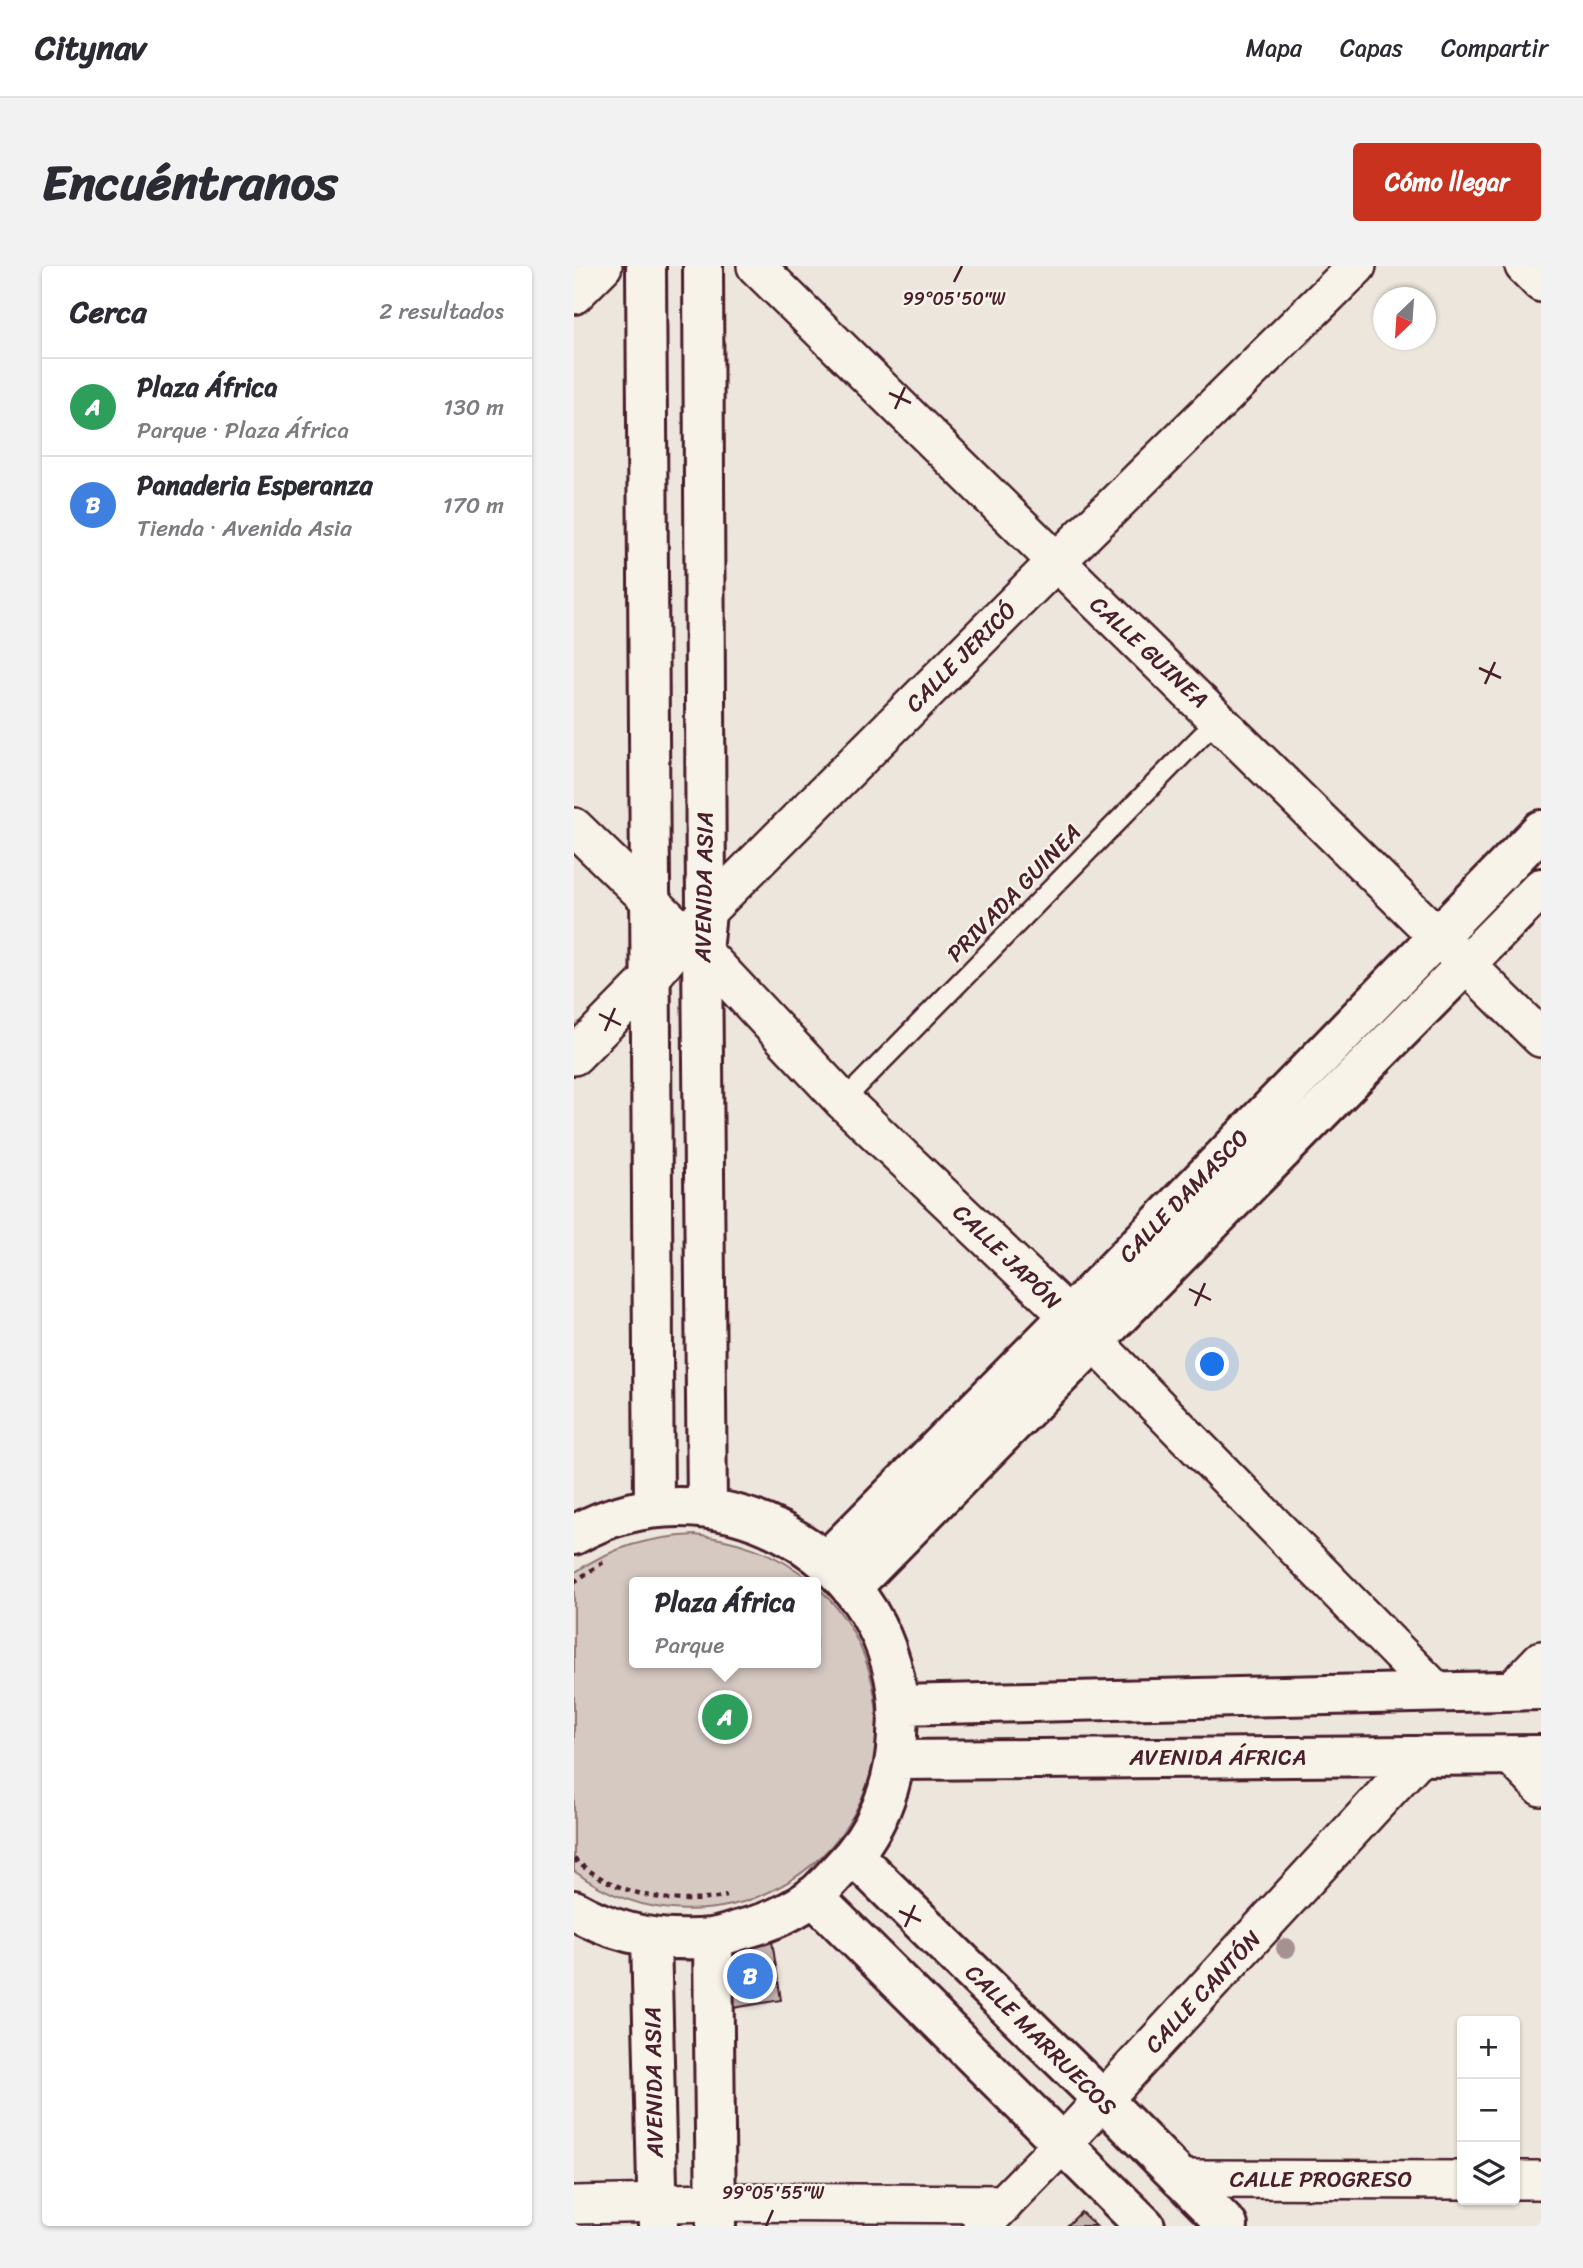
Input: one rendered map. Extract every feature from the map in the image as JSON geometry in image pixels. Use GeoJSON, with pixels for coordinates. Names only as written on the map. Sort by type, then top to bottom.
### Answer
{"type":"FeatureCollection","features":[{"type":"Feature","properties":{"kind":"street"},"geometry":{"type":"LineString","coordinates":[[574,295],[603,266]]}},
{"type":"Feature","properties":{"kind":"street"},"geometry":{"type":"LineString","coordinates":[[646,266],[654,1507]]}},
{"type":"Feature","properties":{"kind":"street","name":"AVENIDA ASIA"},"geometry":{"type":"LineString","coordinates":[[703,266],[698,933],[707,1507]]}},
{"type":"Feature","properties":{"kind":"street","name":"CALLE GUINEA"},"geometry":{"type":"LineString","coordinates":[[756,266],[1055,563],[1219,718],[1541,1038]]}},
{"type":"Feature","properties":{"kind":"street","name":"CALLE JERICÓ"},"geometry":{"type":"LineString","coordinates":[[574,1056],[698,933],[1055,563],[1357,266]]}},
{"type":"Feature","properties":{"kind":"street"},"geometry":{"type":"LineString","coordinates":[[1524,266],[1541,283]]}},
{"type":"Feature","properties":{"kind":"street","name":"CALLE JAPÓN"},"geometry":{"type":"LineString","coordinates":[[574,827],[650,901],[698,933],[844,1101],[1081,1329],[1436,1691]]}},
{"type":"Feature","properties":{"kind":"street","name":"CALLE DAMASCO"},"geometry":{"type":"LineString","coordinates":[[1081,1329],[1438,934],[1541,830]]}},
{"type":"Feature","properties":{"kind":"street","name":"CALLE DAMASCO"},"geometry":{"type":"LineString","coordinates":[[839,1575],[1081,1329],[1467,964],[1541,888]]}},
{"type":"Feature","properties":{"kind":"street"},"geometry":{"type":"LineString","coordinates":[[574,1535],[597,1522],[654,1507],[707,1507],[750,1517],[790,1535],[839,1575],[874,1623],[891,1663],[898,1705],[896,1760],[887,1794],[873,1826],[854,1856],[813,1896],[766,1923],[713,1938],[651,1938],[598,1923],[574,1910]]}},
{"type":"Feature","properties":{"kind":"street"},"geometry":{"type":"LineString","coordinates":[[898,1705],[1527,1690],[1541,1660]]}},
{"type":"Feature","properties":{"kind":"street","name":"CALLE CANTÓN"},"geometry":{"type":"LineString","coordinates":[[993,2215],[1103,2100],[1421,1755]]}},
{"type":"Feature","properties":{"kind":"street"},"geometry":{"type":"LineString","coordinates":[[1526,1755],[1541,1787]]}},
{"type":"Feature","properties":{"kind":"street","name":"AVENIDA ÁFRICA"},"geometry":{"type":"LineString","coordinates":[[896,1760],[1526,1755]]}},
{"type":"Feature","properties":{"kind":"street","name":"CALLE MARRUECOS"},"geometry":{"type":"LineString","coordinates":[[854,1856],[1228,2226]]}},
{"type":"Feature","properties":{"kind":"street"},"geometry":{"type":"LineString","coordinates":[[813,1896],[1144,2226]]}},
{"type":"Feature","properties":{"kind":"street","name":"AVENIDA ASIA"},"geometry":{"type":"LineString","coordinates":[[651,1938],[658,2215]]}},
{"type":"Feature","properties":{"kind":"street"},"geometry":{"type":"LineString","coordinates":[[713,1938],[715,2214]]}},
{"type":"Feature","properties":{"kind":"street","name":"CALLE PROGRESO"},"geometry":{"type":"LineString","coordinates":[[1180,2179],[1457,2180]]}},
{"type":"Feature","properties":{"kind":"street"},"geometry":{"type":"LineString","coordinates":[[1520,2180],[1541,2180]]}},
{"type":"Feature","properties":{"kind":"street"},"geometry":{"type":"LineString","coordinates":[[574,2205],[658,2215],[993,2215]]}},
{"type":"Feature","properties":{"kind":"lane","name":"PRIVADA GUINEA"},"geometry":{"type":"LineString","coordinates":[[844,1101],[1219,718]]}},
{"type":"Feature","properties":{"kind":"path"},"geometry":{"type":"LineString","coordinates":[[574,1582],[617,1556]]}},
{"type":"Feature","properties":{"kind":"path"},"geometry":{"type":"LineString","coordinates":[[574,1859],[604,1879],[657,1898],[685,1901],[732,1895]]}},
{"type":"Feature","properties":{"kind":"shaded area"},"geometry":{"type":"Polygon","coordinates":[[[695,1535],[742,1544],[786,1563],[806,1577],[629,1577],[629,1668],[821,1668],[821,1591],[852,1631],[865,1658],[873,1686],[876,1748],[860,1802],[830,1847],[788,1882],[739,1903],[684,1910],[628,1900],[574,1871],[574,1573],[617,1550],[662,1538],[695,1535]]]}},
{"type":"Feature","properties":{"kind":"building"},"geometry":{"type":"Polygon","coordinates":[[[772,1941],[781,2000],[727,2009],[721,1952],[772,1941]]]}},
{"type":"Feature","properties":{"kind":"building"},"geometry":{"type":"Polygon","coordinates":[[[1081,2212],[1096,2226],[1067,2226],[1081,2212]]]}},
{"type":"Feature","properties":{"kind":"place","name":"Plaza África"},"geometry":{"type":"Point","coordinates":[725,1717]}},
{"type":"Feature","properties":{"kind":"place","name":"Panaderia Esperanza"},"geometry":{"type":"Point","coordinates":[750,1976]}}]}
